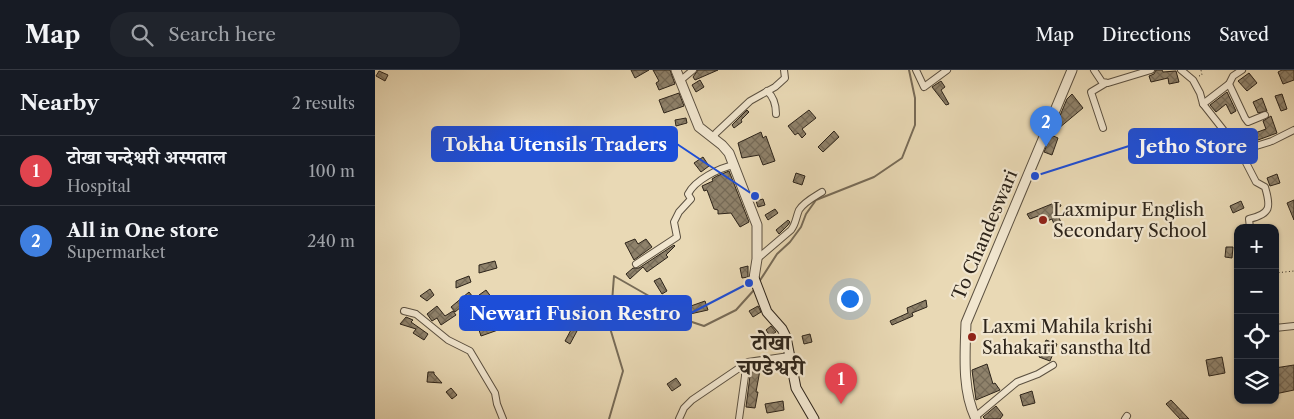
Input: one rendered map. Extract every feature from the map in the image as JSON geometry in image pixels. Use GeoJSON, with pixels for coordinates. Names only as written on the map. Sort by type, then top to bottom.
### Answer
{"type":"FeatureCollection","features":[{"type":"Feature","properties":{"kind":"street"},"geometry":{"type":"LineString","coordinates":[[676,70],[699,127],[726,149],[734,165],[757,225],[757,259],[754,278],[767,312],[782,329],[797,388],[815,419]]}},
{"type":"Feature","properties":{"kind":"street"},"geometry":{"type":"LineString","coordinates":[[681,80],[693,70]]}},
{"type":"Feature","properties":{"kind":"street"},"geometry":{"type":"LineString","coordinates":[[713,138],[750,101],[775,87],[785,78],[784,70]]}},
{"type":"Feature","properties":{"kind":"street"},"geometry":{"type":"LineString","coordinates":[[916,70],[924,87],[947,70]]}},
{"type":"Feature","properties":{"kind":"street","name":"To Chandeswari"},"geometry":{"type":"LineString","coordinates":[[976,418],[970,406],[965,364],[966,323],[1072,70]]}},
{"type":"Feature","properties":{"kind":"street"},"geometry":{"type":"LineString","coordinates":[[1094,70],[1102,82],[1106,83]]}},
{"type":"Feature","properties":{"kind":"street"},"geometry":{"type":"LineString","coordinates":[[1103,128],[1091,92],[1106,83],[1151,70]]}},
{"type":"Feature","properties":{"kind":"street"},"geometry":{"type":"LineString","coordinates":[[1181,70],[1193,80],[1203,104],[1240,151],[1256,182],[1265,187],[1269,207],[1266,212],[1249,219],[1250,224]]}},
{"type":"Feature","properties":{"kind":"street"},"geometry":{"type":"LineString","coordinates":[[1203,104],[1229,84],[1233,76],[1242,70]]}},
{"type":"Feature","properties":{"kind":"street"},"geometry":{"type":"LineString","coordinates":[[1229,84],[1248,122],[1265,115]]}},
{"type":"Feature","properties":{"kind":"street"},"geometry":{"type":"LineString","coordinates":[[767,90],[773,96],[776,114]]}},
{"type":"Feature","properties":{"kind":"street"},"geometry":{"type":"LineString","coordinates":[[1240,151],[1272,141],[1294,130]]}},
{"type":"Feature","properties":{"kind":"street"},"geometry":{"type":"LineString","coordinates":[[636,264],[677,237],[674,222],[679,212],[691,199],[687,194],[689,190],[701,180],[728,166],[734,165]]}},
{"type":"Feature","properties":{"kind":"street"},"geometry":{"type":"LineString","coordinates":[[757,259],[791,230],[795,224],[798,212],[803,206],[823,192]]}},
{"type":"Feature","properties":{"kind":"street"},"geometry":{"type":"LineString","coordinates":[[404,311],[416,314],[448,340],[470,351],[495,393],[503,419]]}},
{"type":"Feature","properties":{"kind":"street"},"geometry":{"type":"LineString","coordinates":[[1279,328],[1294,326]]}},
{"type":"Feature","properties":{"kind":"street"},"geometry":{"type":"LineString","coordinates":[[679,419],[692,400],[745,364],[762,359],[789,356]]}},
{"type":"Feature","properties":{"kind":"street"},"geometry":{"type":"LineString","coordinates":[[739,419],[745,364]]}},
{"type":"Feature","properties":{"kind":"street"},"geometry":{"type":"LineString","coordinates":[[976,418],[1017,382],[1038,374],[1053,365]]}},
{"type":"Feature","properties":{"kind":"path"},"geometry":{"type":"LineString","coordinates":[[1201,70],[1202,76]]}},
{"type":"Feature","properties":{"kind":"path"},"geometry":{"type":"LineString","coordinates":[[1279,273],[1294,271]]}},
{"type":"Feature","properties":{"kind":"building"},"geometry":{"type":"Polygon","coordinates":[[[631,70],[649,70],[635,78],[631,70]]]}},
{"type":"Feature","properties":{"kind":"building"},"geometry":{"type":"Polygon","coordinates":[[[653,70],[670,70],[675,84],[659,90],[656,83],[659,81],[653,70]]]}},
{"type":"Feature","properties":{"kind":"building"},"geometry":{"type":"Polygon","coordinates":[[[698,70],[718,70],[695,80],[693,77],[698,70]]]}},
{"type":"Feature","properties":{"kind":"building"},"geometry":{"type":"Polygon","coordinates":[[[1156,70],[1162,70],[1163,72],[1176,71],[1179,82],[1169,84],[1168,78],[1151,82],[1149,76],[1154,74],[1156,70]]]}},
{"type":"Feature","properties":{"kind":"building"},"geometry":{"type":"Polygon","coordinates":[[[1294,70],[1294,80],[1283,84],[1278,72],[1294,70]]]}},
{"type":"Feature","properties":{"kind":"building"},"geometry":{"type":"Polygon","coordinates":[[[379,71],[388,75],[385,81],[376,76],[379,71]]]}},
{"type":"Feature","properties":{"kind":"building"},"geometry":{"type":"Polygon","coordinates":[[[1249,73],[1257,83],[1247,91],[1238,81],[1249,73]]]}},
{"type":"Feature","properties":{"kind":"building"},"geometry":{"type":"Polygon","coordinates":[[[700,80],[704,87],[696,92],[692,85],[700,80]]]}},
{"type":"Feature","properties":{"kind":"building"},"geometry":{"type":"Polygon","coordinates":[[[941,81],[945,87],[941,90],[949,104],[946,105],[932,87],[941,81]]]}},
{"type":"Feature","properties":{"kind":"building"},"geometry":{"type":"Polygon","coordinates":[[[1227,92],[1236,111],[1231,114],[1226,104],[1216,112],[1210,105],[1227,92]]]}},
{"type":"Feature","properties":{"kind":"building"},"geometry":{"type":"Polygon","coordinates":[[[679,93],[684,106],[664,113],[659,100],[679,93]]]}},
{"type":"Feature","properties":{"kind":"building"},"geometry":{"type":"Polygon","coordinates":[[[1072,94],[1083,108],[1059,128],[1056,125],[1067,99],[1072,94]]]}},
{"type":"Feature","properties":{"kind":"building"},"geometry":{"type":"Polygon","coordinates":[[[1282,94],[1287,109],[1281,111],[1275,96],[1282,94]]]}},
{"type":"Feature","properties":{"kind":"building"},"geometry":{"type":"Polygon","coordinates":[[[1262,98],[1267,111],[1258,113],[1253,102],[1262,98]]]}},
{"type":"Feature","properties":{"kind":"building"},"geometry":{"type":"Polygon","coordinates":[[[747,110],[749,112],[741,120],[742,122],[734,128],[732,125],[747,110]]]}},
{"type":"Feature","properties":{"kind":"building"},"geometry":{"type":"Polygon","coordinates":[[[809,110],[816,118],[802,129],[806,134],[802,138],[798,133],[795,135],[788,126],[809,110]]]}},
{"type":"Feature","properties":{"kind":"building"},"geometry":{"type":"Polygon","coordinates":[[[1271,116],[1277,133],[1258,140],[1255,133],[1266,129],[1263,121],[1271,116]]]}},
{"type":"Feature","properties":{"kind":"building"},"geometry":{"type":"Polygon","coordinates":[[[686,118],[687,123],[676,126],[675,120],[686,118]]]}},
{"type":"Feature","properties":{"kind":"building"},"geometry":{"type":"Polygon","coordinates":[[[834,131],[839,137],[823,152],[818,147],[834,131]]]}},
{"type":"Feature","properties":{"kind":"building"},"geometry":{"type":"Polygon","coordinates":[[[761,132],[763,138],[766,136],[775,161],[763,165],[759,155],[742,158],[738,143],[761,132]]]}},
{"type":"Feature","properties":{"kind":"building"},"geometry":{"type":"Polygon","coordinates":[[[1051,135],[1058,138],[1052,155],[1044,152],[1051,135]]]}},
{"type":"Feature","properties":{"kind":"building"},"geometry":{"type":"Polygon","coordinates":[[[703,157],[709,166],[701,172],[694,163],[703,157]]]}},
{"type":"Feature","properties":{"kind":"building"},"geometry":{"type":"Polygon","coordinates":[[[729,171],[749,222],[740,227],[731,213],[718,214],[718,210],[714,209],[707,190],[704,191],[702,186],[729,171]]]}},
{"type":"Feature","properties":{"kind":"building"},"geometry":{"type":"Polygon","coordinates":[[[796,173],[805,176],[802,185],[793,182],[796,173]]]}},
{"type":"Feature","properties":{"kind":"building"},"geometry":{"type":"Polygon","coordinates":[[[1277,174],[1280,183],[1270,186],[1267,178],[1277,174]]]}},
{"type":"Feature","properties":{"kind":"building"},"geometry":{"type":"Polygon","coordinates":[[[763,199],[765,205],[758,207],[756,201],[763,199]]]}},
{"type":"Feature","properties":{"kind":"building"},"geometry":{"type":"Polygon","coordinates":[[[1294,200],[1294,220],[1287,203],[1294,200]]]}},
{"type":"Feature","properties":{"kind":"building"},"geometry":{"type":"Polygon","coordinates":[[[1059,201],[1061,206],[1055,209],[1064,229],[1057,232],[1052,219],[1042,223],[1038,216],[1030,219],[1027,214],[1059,201]]]}},
{"type":"Feature","properties":{"kind":"building"},"geometry":{"type":"Polygon","coordinates":[[[1241,201],[1244,208],[1233,213],[1230,206],[1241,201]]]}},
{"type":"Feature","properties":{"kind":"building"},"geometry":{"type":"Polygon","coordinates":[[[775,209],[778,213],[768,220],[765,215],[775,209]]]}},
{"type":"Feature","properties":{"kind":"building"},"geometry":{"type":"Polygon","coordinates":[[[788,220],[790,222],[779,234],[776,230],[788,220]]]}},
{"type":"Feature","properties":{"kind":"building"},"geometry":{"type":"Polygon","coordinates":[[[635,239],[638,244],[646,239],[652,247],[634,260],[625,243],[635,239]]]}},
{"type":"Feature","properties":{"kind":"building"},"geometry":{"type":"Polygon","coordinates":[[[674,245],[666,255],[668,257],[647,272],[643,267],[630,279],[626,274],[633,268],[639,268],[674,245]]]}},
{"type":"Feature","properties":{"kind":"building"},"geometry":{"type":"Polygon","coordinates":[[[1226,247],[1233,247],[1232,258],[1225,257],[1226,247]]]}},
{"type":"Feature","properties":{"kind":"building"},"geometry":{"type":"Polygon","coordinates":[[[495,261],[497,268],[479,273],[479,265],[495,261]]]}},
{"type":"Feature","properties":{"kind":"building"},"geometry":{"type":"Polygon","coordinates":[[[748,266],[748,277],[742,278],[740,268],[748,266]]]}},
{"type":"Feature","properties":{"kind":"building"},"geometry":{"type":"Polygon","coordinates":[[[469,276],[471,282],[456,288],[456,281],[469,276]]]}},
{"type":"Feature","properties":{"kind":"building"},"geometry":{"type":"Polygon","coordinates":[[[660,278],[667,291],[662,294],[654,281],[660,278]]]}},
{"type":"Feature","properties":{"kind":"building"},"geometry":{"type":"Polygon","coordinates":[[[430,289],[434,295],[427,301],[420,296],[430,289]]]}},
{"type":"Feature","properties":{"kind":"building"},"geometry":{"type":"Polygon","coordinates":[[[486,290],[492,298],[482,306],[486,316],[482,317],[488,327],[496,324],[498,330],[481,336],[476,321],[472,324],[469,319],[480,312],[472,300],[477,296],[479,300],[479,295],[486,290]]]}},
{"type":"Feature","properties":{"kind":"building"},"geometry":{"type":"Polygon","coordinates":[[[469,292],[473,297],[455,312],[451,307],[469,292]]]}},
{"type":"Feature","properties":{"kind":"building"},"geometry":{"type":"Polygon","coordinates":[[[926,300],[927,307],[912,313],[913,316],[892,325],[890,321],[908,313],[907,308],[926,300]]]}},
{"type":"Feature","properties":{"kind":"building"},"geometry":{"type":"Polygon","coordinates":[[[705,301],[708,310],[690,314],[688,307],[705,301]]]}},
{"type":"Feature","properties":{"kind":"building"},"geometry":{"type":"Polygon","coordinates":[[[437,306],[445,316],[453,311],[456,315],[441,325],[437,318],[432,321],[427,314],[437,306]]]}},
{"type":"Feature","properties":{"kind":"building"},"geometry":{"type":"Polygon","coordinates":[[[758,306],[761,312],[753,317],[749,311],[758,306]]]}},
{"type":"Feature","properties":{"kind":"building"},"geometry":{"type":"Polygon","coordinates":[[[579,315],[584,318],[570,344],[565,341],[579,315]]]}},
{"type":"Feature","properties":{"kind":"building"},"geometry":{"type":"Polygon","coordinates":[[[406,317],[413,320],[411,322],[428,334],[424,340],[413,333],[416,329],[400,324],[406,317]]]}},
{"type":"Feature","properties":{"kind":"building"},"geometry":{"type":"Polygon","coordinates":[[[771,326],[776,332],[770,336],[766,330],[771,326]]]}},
{"type":"Feature","properties":{"kind":"building"},"geometry":{"type":"Polygon","coordinates":[[[810,334],[812,342],[804,344],[802,336],[810,334]]]}},
{"type":"Feature","properties":{"kind":"building"},"geometry":{"type":"Polygon","coordinates":[[[1046,340],[1057,344],[1050,361],[1039,357],[1046,340]]]}},
{"type":"Feature","properties":{"kind":"building"},"geometry":{"type":"Polygon","coordinates":[[[1222,357],[1225,373],[1209,376],[1206,360],[1222,357]]]}},
{"type":"Feature","properties":{"kind":"building"},"geometry":{"type":"Polygon","coordinates":[[[987,364],[993,384],[995,383],[1000,390],[976,400],[972,370],[987,364]]]}},
{"type":"Feature","properties":{"kind":"building"},"geometry":{"type":"Polygon","coordinates":[[[1294,365],[1294,390],[1279,393],[1279,367],[1294,365]]]}},
{"type":"Feature","properties":{"kind":"building"},"geometry":{"type":"Polygon","coordinates":[[[751,368],[760,370],[755,408],[746,407],[751,368]]]}},
{"type":"Feature","properties":{"kind":"building"},"geometry":{"type":"Polygon","coordinates":[[[428,372],[434,372],[442,383],[427,382],[428,372]]]}},
{"type":"Feature","properties":{"kind":"building"},"geometry":{"type":"Polygon","coordinates":[[[676,378],[681,385],[672,391],[667,384],[676,378]]]}},
{"type":"Feature","properties":{"kind":"building"},"geometry":{"type":"Polygon","coordinates":[[[451,388],[457,395],[452,399],[446,392],[451,388]]]}},
{"type":"Feature","properties":{"kind":"building"},"geometry":{"type":"Polygon","coordinates":[[[1032,391],[1035,403],[1023,406],[1020,395],[1032,391]]]}},
{"type":"Feature","properties":{"kind":"building"},"geometry":{"type":"Polygon","coordinates":[[[1171,400],[1189,419],[1180,419],[1166,404],[1171,400]]]}},
{"type":"Feature","properties":{"kind":"building"},"geometry":{"type":"Polygon","coordinates":[[[783,401],[784,410],[767,413],[765,404],[783,401]]]}},
{"type":"Feature","properties":{"kind":"building"},"geometry":{"type":"Polygon","coordinates":[[[996,406],[1003,415],[1000,419],[985,419],[983,417],[996,406]]]}},
{"type":"Feature","properties":{"kind":"waterway"},"geometry":{"type":"LineString","coordinates":[[759,282],[777,254],[790,242],[801,227],[806,214],[816,200],[874,177],[902,158],[915,125],[915,98],[909,70]]}},
{"type":"Feature","properties":{"kind":"waterway"},"geometry":{"type":"LineString","coordinates":[[609,419],[623,371],[610,328],[614,276],[663,304],[683,319],[704,326],[736,310],[754,290]]}},
{"type":"Feature","properties":{"kind":"place","name":"All in One store"},"geometry":{"type":"Point","coordinates":[1046,147]}},
{"type":"Feature","properties":{"kind":"place","name":"Jetho Store"},"geometry":{"type":"Point","coordinates":[1035,176]}},
{"type":"Feature","properties":{"kind":"place","name":"Tokha Utensils Traders"},"geometry":{"type":"Point","coordinates":[755,196]}},
{"type":"Feature","properties":{"kind":"place","name":"Laxmipur English Secondary School"},"geometry":{"type":"Point","coordinates":[1043,220]}},
{"type":"Feature","properties":{"kind":"place","name":"Newari Fusion Restro"},"geometry":{"type":"Point","coordinates":[749,283]}},
{"type":"Feature","properties":{"kind":"place","name":"Laxmi Mahila krishi Sahakari sanstha ltd"},"geometry":{"type":"Point","coordinates":[972,337]}},
{"type":"Feature","properties":{"kind":"place","name":"टोखा चन्देश्वरी अस्पताल"},"geometry":{"type":"Point","coordinates":[841,404]}},
{"type":"Feature","properties":{"kind":"district","name":"टोखा चण्डेश्वरी"},"geometry":{"type":"Point","coordinates":[771,354]}}]}
